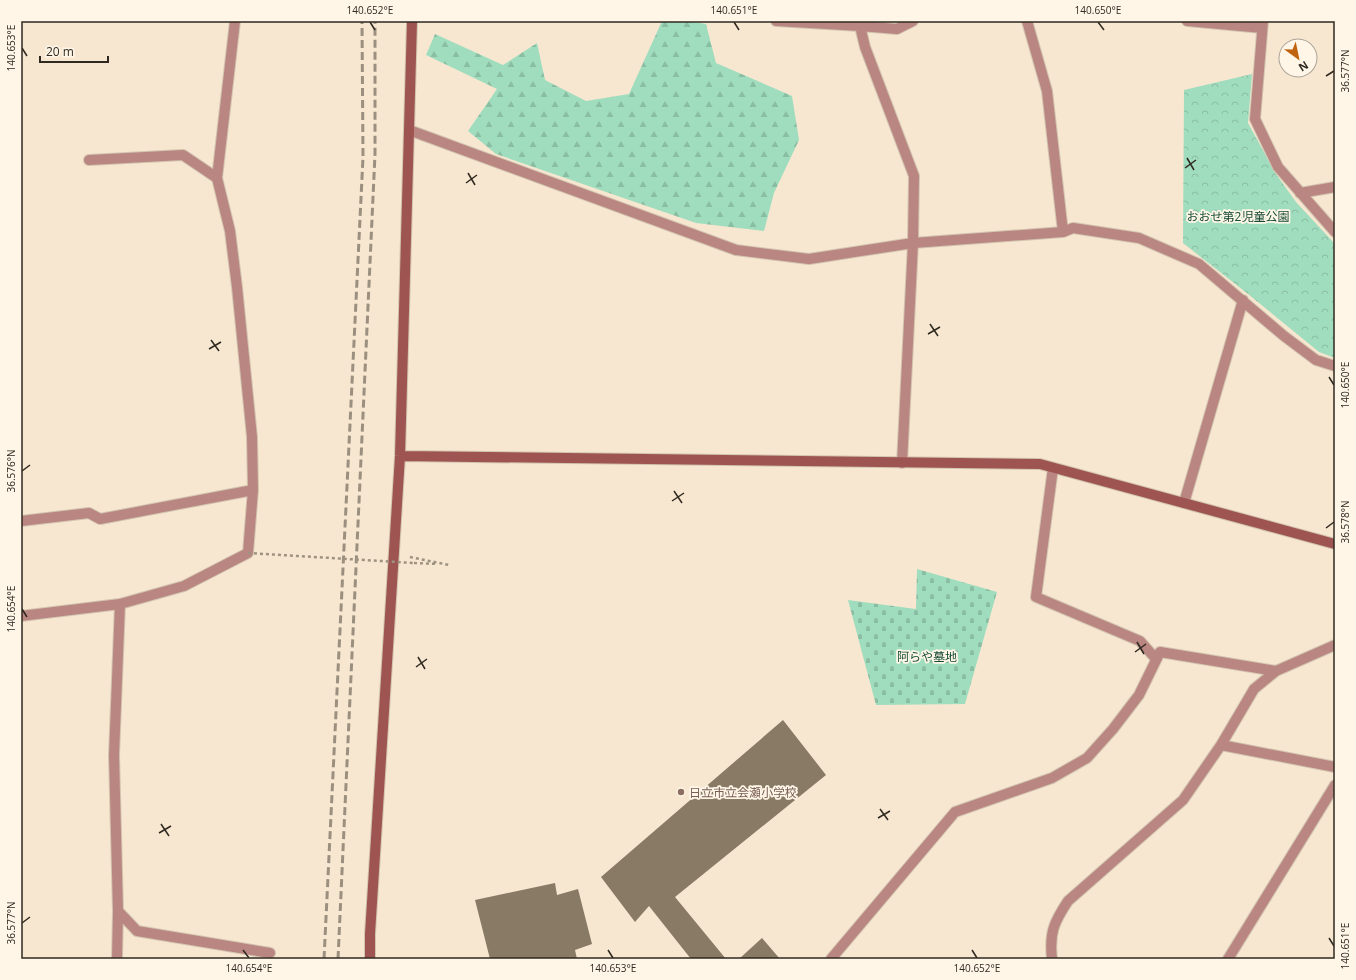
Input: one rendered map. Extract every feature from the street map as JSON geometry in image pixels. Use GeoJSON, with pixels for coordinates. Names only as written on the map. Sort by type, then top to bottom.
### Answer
{"type":"FeatureCollection","features":[{"type":"Feature","properties":{"kind":"street"},"geometry":{"type":"LineString","coordinates":[[21,616],[120,604],[184,586],[248,552],[253,490],[252,437],[230,231],[217,178],[235,21]]}},
{"type":"Feature","properties":{"kind":"street"},"geometry":{"type":"LineString","coordinates":[[370,959],[370,934],[400,456],[412,21]]}},
{"type":"Feature","properties":{"kind":"street"},"geometry":{"type":"LineString","coordinates":[[776,21],[897,29],[913,21]]}},
{"type":"Feature","properties":{"kind":"street"},"geometry":{"type":"LineString","coordinates":[[1027,21],[1047,91],[1063,232]]}},
{"type":"Feature","properties":{"kind":"street"},"geometry":{"type":"LineString","coordinates":[[1186,21],[1262,25],[1255,119],[1278,167],[1335,232]]}},
{"type":"Feature","properties":{"kind":"street"},"geometry":{"type":"LineString","coordinates":[[860,26],[865,47],[914,176],[914,244],[902,463]]}},
{"type":"Feature","properties":{"kind":"street"},"geometry":{"type":"LineString","coordinates":[[409,130],[736,250],[809,259],[914,244],[1063,232],[1073,228],[1139,238],[1199,264],[1284,336],[1316,360],[1335,366]]}},
{"type":"Feature","properties":{"kind":"street"},"geometry":{"type":"LineString","coordinates":[[89,160],[184,155],[217,178]]}},
{"type":"Feature","properties":{"kind":"street"},"geometry":{"type":"LineString","coordinates":[[1300,193],[1335,187]]}},
{"type":"Feature","properties":{"kind":"street"},"geometry":{"type":"LineString","coordinates":[[1184,503],[1243,300]]}},
{"type":"Feature","properties":{"kind":"street"},"geometry":{"type":"LineString","coordinates":[[400,456],[1040,464],[1335,544]]}},
{"type":"Feature","properties":{"kind":"street"},"geometry":{"type":"LineString","coordinates":[[1053,468],[1036,597],[1140,641],[1156,659]]}},
{"type":"Feature","properties":{"kind":"street"},"geometry":{"type":"LineString","coordinates":[[21,521],[89,512],[100,519],[253,490]]}},
{"type":"Feature","properties":{"kind":"street"},"geometry":{"type":"LineString","coordinates":[[117,959],[118,911],[114,755],[120,604]]}},
{"type":"Feature","properties":{"kind":"street"},"geometry":{"type":"LineString","coordinates":[[1052,959],[1051,947],[1054,922],[1068,901],[1183,800],[1221,745],[1254,689],[1276,671],[1335,645]]}},
{"type":"Feature","properties":{"kind":"street"},"geometry":{"type":"LineString","coordinates":[[831,959],[955,812],[1052,778],[1087,758],[1113,729],[1139,695],[1160,652],[1276,671]]}},
{"type":"Feature","properties":{"kind":"street"},"geometry":{"type":"LineString","coordinates":[[1221,745],[1335,767]]}},
{"type":"Feature","properties":{"kind":"street"},"geometry":{"type":"LineString","coordinates":[[1228,959],[1335,785]]}},
{"type":"Feature","properties":{"kind":"street"},"geometry":{"type":"LineString","coordinates":[[118,911],[137,931],[270,953]]}},
{"type":"Feature","properties":{"kind":"path"},"geometry":{"type":"LineString","coordinates":[[248,552],[449,565],[394,554]]}},
{"type":"Feature","properties":{"kind":"green space"},"geometry":{"type":"Polygon","coordinates":[[[662,21],[687,21],[706,24],[716,63],[792,96],[799,140],[774,193],[764,231],[696,223],[496,154],[468,131],[497,89],[426,55],[435,34],[503,65],[537,43],[545,80],[586,101],[629,94],[662,21]]]}},
{"type":"Feature","properties":{"kind":"green space","name":"おおせ第2児童公園"},"geometry":{"type":"Polygon","coordinates":[[[1252,74],[1248,123],[1276,174],[1296,202],[1335,244],[1335,358],[1319,352],[1183,243],[1184,90],[1252,74]]]}},
{"type":"Feature","properties":{"kind":"green space","name":"阿らや墓地"},"geometry":{"type":"Polygon","coordinates":[[[917,569],[997,592],[965,704],[876,705],[848,600],[916,609],[917,569]]]}},
{"type":"Feature","properties":{"kind":"building"},"geometry":{"type":"Polygon","coordinates":[[[783,720],[826,775],[675,897],[726,959],[691,959],[649,906],[635,922],[601,877],[783,720]]]}},
{"type":"Feature","properties":{"kind":"building"},"geometry":{"type":"Polygon","coordinates":[[[555,883],[557,895],[578,889],[592,944],[575,950],[577,959],[490,959],[475,900],[555,883]]]}},
{"type":"Feature","properties":{"kind":"building"},"geometry":{"type":"Polygon","coordinates":[[[762,938],[780,959],[739,959],[762,938]]]}},
{"type":"Feature","properties":{"kind":"railway"},"geometry":{"type":"LineString","coordinates":[[324,959],[363,157],[362,21]]}},
{"type":"Feature","properties":{"kind":"railway"},"geometry":{"type":"LineString","coordinates":[[338,959],[375,154],[375,21]]}},
{"type":"Feature","properties":{"kind":"place","name":"日立市立会瀬小学校"},"geometry":{"type":"Point","coordinates":[681,792]}}]}
